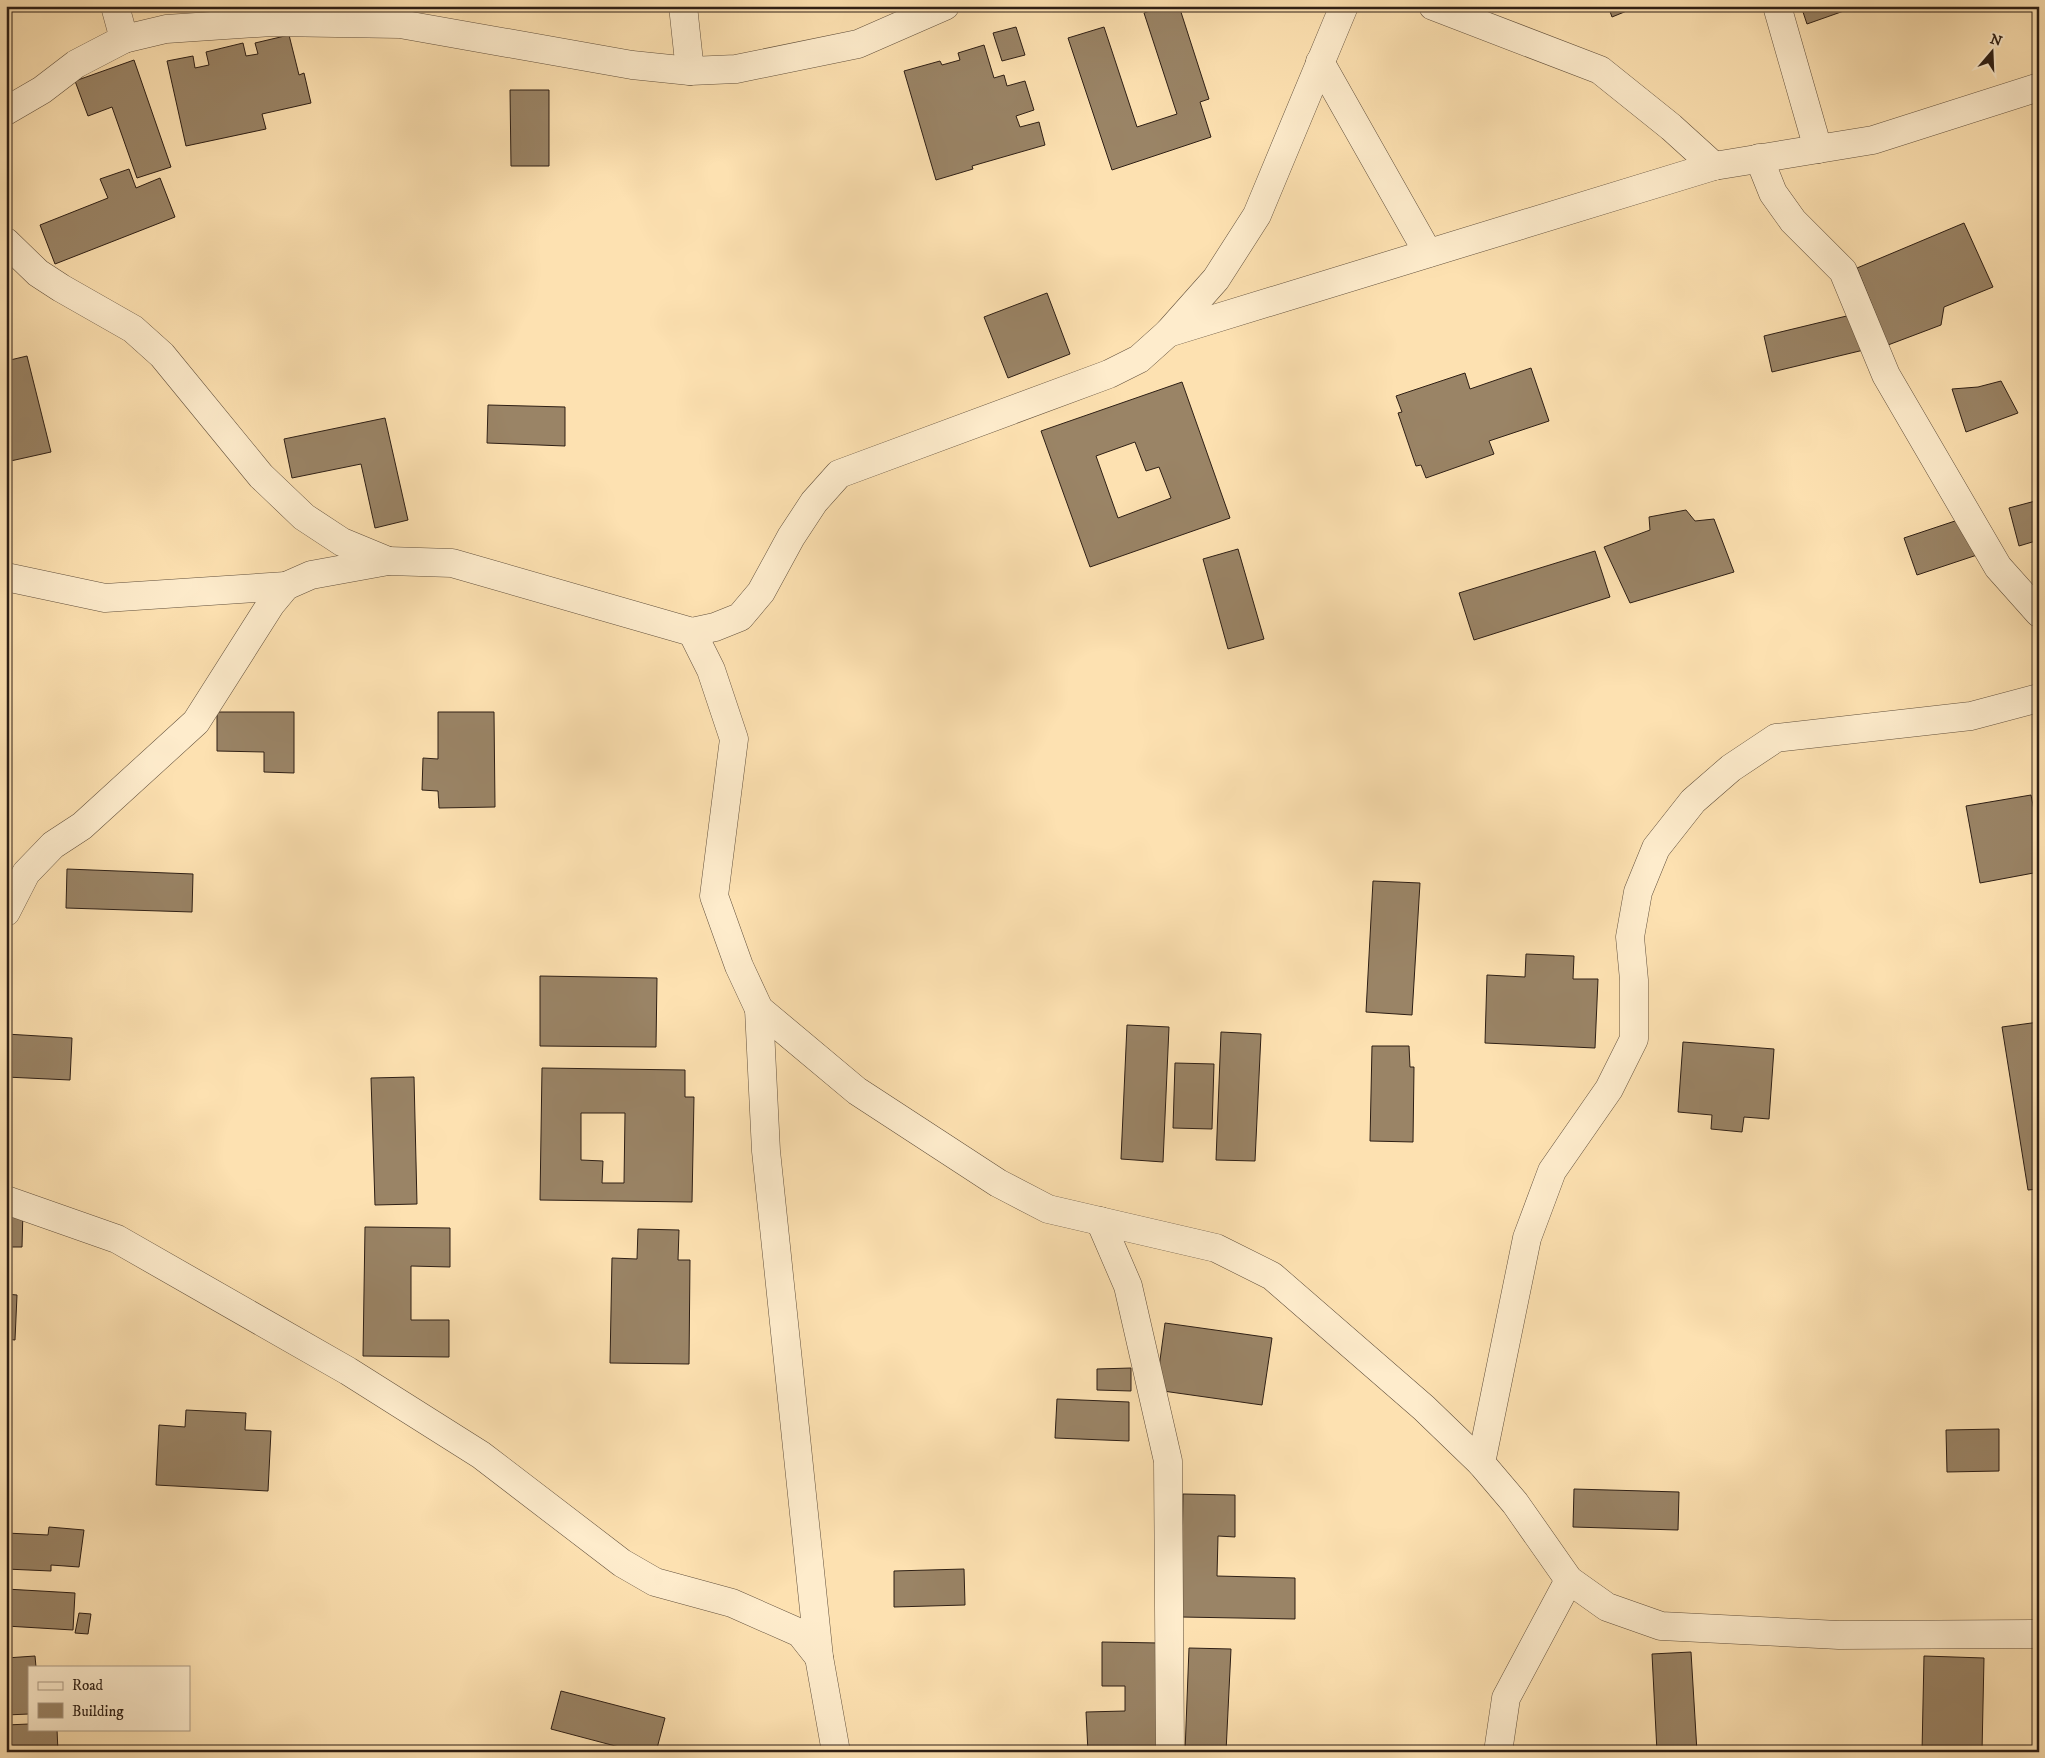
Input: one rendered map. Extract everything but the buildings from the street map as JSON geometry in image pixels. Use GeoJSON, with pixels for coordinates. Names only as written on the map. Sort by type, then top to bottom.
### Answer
{"type":"FeatureCollection","features":[{"type":"Feature","properties":{"kind":"street"},"geometry":{"type":"LineString","coordinates":[[115,6],[124,39]]}},
{"type":"Feature","properties":{"kind":"street"},"geometry":{"type":"LineString","coordinates":[[683,6],[690,71]]}},
{"type":"Feature","properties":{"kind":"street"},"geometry":{"type":"LineString","coordinates":[[6,111],[42,90],[76,64],[124,39],[166,29],[272,22],[400,24],[632,65],[690,71],[736,69],[858,44],[944,6]]}},
{"type":"Feature","properties":{"kind":"street"},"geometry":{"type":"LineString","coordinates":[[6,577],[105,598],[286,586],[311,574],[388,561],[452,563],[692,632],[715,627],[740,617],[761,592],[791,537],[814,502],[839,474],[1109,374],[1139,358],[1168,333],[1216,279],[1257,215],[1344,6]]}},
{"type":"Feature","properties":{"kind":"street"},"geometry":{"type":"LineString","coordinates":[[1433,6],[1600,70],[1671,127],[1714,166]]}},
{"type":"Feature","properties":{"kind":"street"},"geometry":{"type":"LineString","coordinates":[[1776,6],[1818,149]]}},
{"type":"Feature","properties":{"kind":"street"},"geometry":{"type":"LineString","coordinates":[[1320,62],[1428,253]]}},
{"type":"Feature","properties":{"kind":"street"},"geometry":{"type":"LineString","coordinates":[[1168,333],[1714,166],[1873,140],[2039,86]]}},
{"type":"Feature","properties":{"kind":"street"},"geometry":{"type":"LineString","coordinates":[[1759,158],[1773,193],[1793,221],[1843,272],[1886,375],[1998,567],[2039,614]]}},
{"type":"Feature","properties":{"kind":"street"},"geometry":{"type":"LineString","coordinates":[[6,242],[38,273],[133,329],[162,356],[260,476],[304,517],[342,542],[388,561]]}},
{"type":"Feature","properties":{"kind":"street"},"geometry":{"type":"LineString","coordinates":[[6,912],[26,873],[53,845],[82,826],[196,722],[270,604],[286,586]]}},
{"type":"Feature","properties":{"kind":"street"},"geometry":{"type":"LineString","coordinates":[[692,632],[714,678],[734,739],[714,896],[739,966],[760,1009],[766,1151],[819,1657],[836,1752]]}},
{"type":"Feature","properties":{"kind":"street"},"geometry":{"type":"LineString","coordinates":[[1481,1463],[1530,1230],[1552,1171],[1610,1089],[1634,1039],[1634,980],[1630,937],[1638,892],[1656,848],[1693,801],[1731,768],[1776,738],[1971,716],[2039,698]]}},
{"type":"Feature","properties":{"kind":"street"},"geometry":{"type":"LineString","coordinates":[[760,1009],[857,1091],[998,1183],[1048,1209],[1216,1248],[1272,1276],[1424,1408],[1481,1463],[1515,1503],[1569,1580],[1606,1607],[1661,1626],[1838,1635],[2039,1634]]}},
{"type":"Feature","properties":{"kind":"street"},"geometry":{"type":"LineString","coordinates":[[6,1200],[117,1239],[348,1371],[481,1455],[630,1568],[655,1582],[732,1603],[800,1633],[819,1657]]}},
{"type":"Feature","properties":{"kind":"street"},"geometry":{"type":"LineString","coordinates":[[1100,1221],[1128,1286],[1168,1461],[1170,1752]]}},
{"type":"Feature","properties":{"kind":"street"},"geometry":{"type":"LineString","coordinates":[[1498,1752],[1506,1698],[1569,1580]]}}]}
